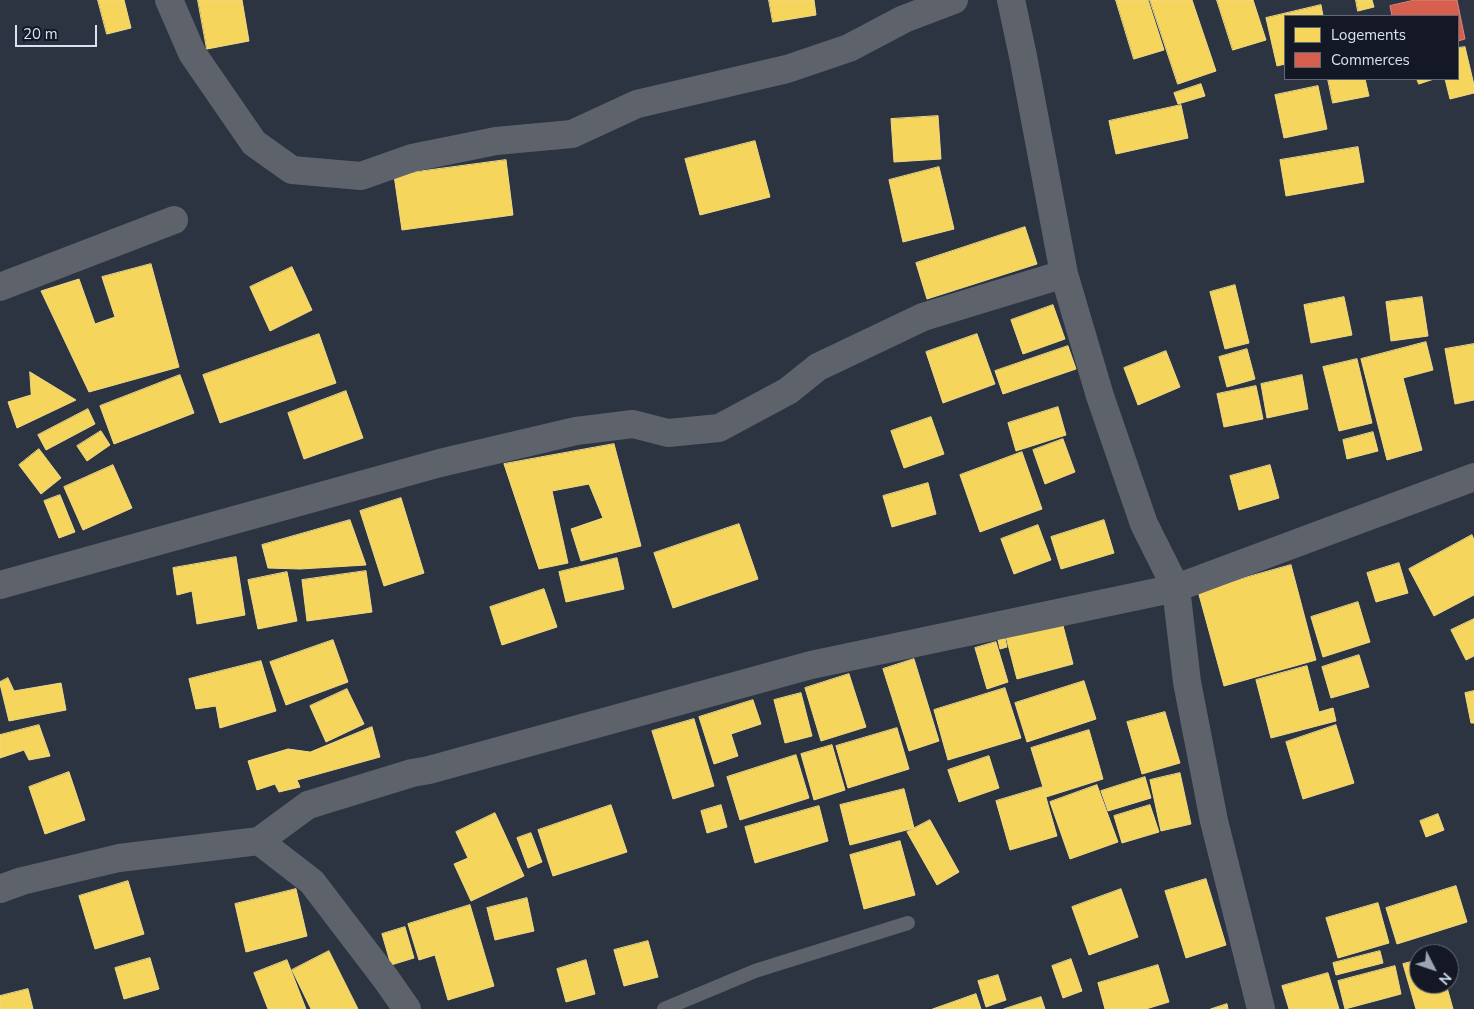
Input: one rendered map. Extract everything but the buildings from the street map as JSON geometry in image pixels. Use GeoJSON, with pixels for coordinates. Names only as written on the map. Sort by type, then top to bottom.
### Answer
{"type":"FeatureCollection","features":[{"type":"Feature","properties":{"kind":"street"},"geometry":{"type":"LineString","coordinates":[[169,0],[192,53],[254,143],[292,170],[361,176],[412,158],[487,143],[572,134],[637,104],[786,69],[849,48],[904,19],[954,0]]}},
{"type":"Feature","properties":{"kind":"street"},"geometry":{"type":"LineString","coordinates":[[1011,0],[1064,274],[1100,396],[1144,524],[1176,588],[1188,682],[1214,822],[1261,1009]]}},
{"type":"Feature","properties":{"kind":"street"},"geometry":{"type":"LineString","coordinates":[[0,287],[174,220]]}},
{"type":"Feature","properties":{"kind":"street"},"geometry":{"type":"LineString","coordinates":[[0,585],[440,463],[576,431],[633,424],[668,433],[718,428],[788,391],[818,367],[923,317],[1064,274]]}},
{"type":"Feature","properties":{"kind":"street"},"geometry":{"type":"LineString","coordinates":[[0,889],[22,881],[119,858],[259,841],[308,805],[412,773],[429,770],[811,665],[1176,588],[1474,477]]}},
{"type":"Feature","properties":{"kind":"street"},"geometry":{"type":"LineString","coordinates":[[259,841],[312,882],[407,1009]]}},
{"type":"Feature","properties":{"kind":"lane"},"geometry":{"type":"LineString","coordinates":[[664,1009],[754,971],[908,923]]}}]}
